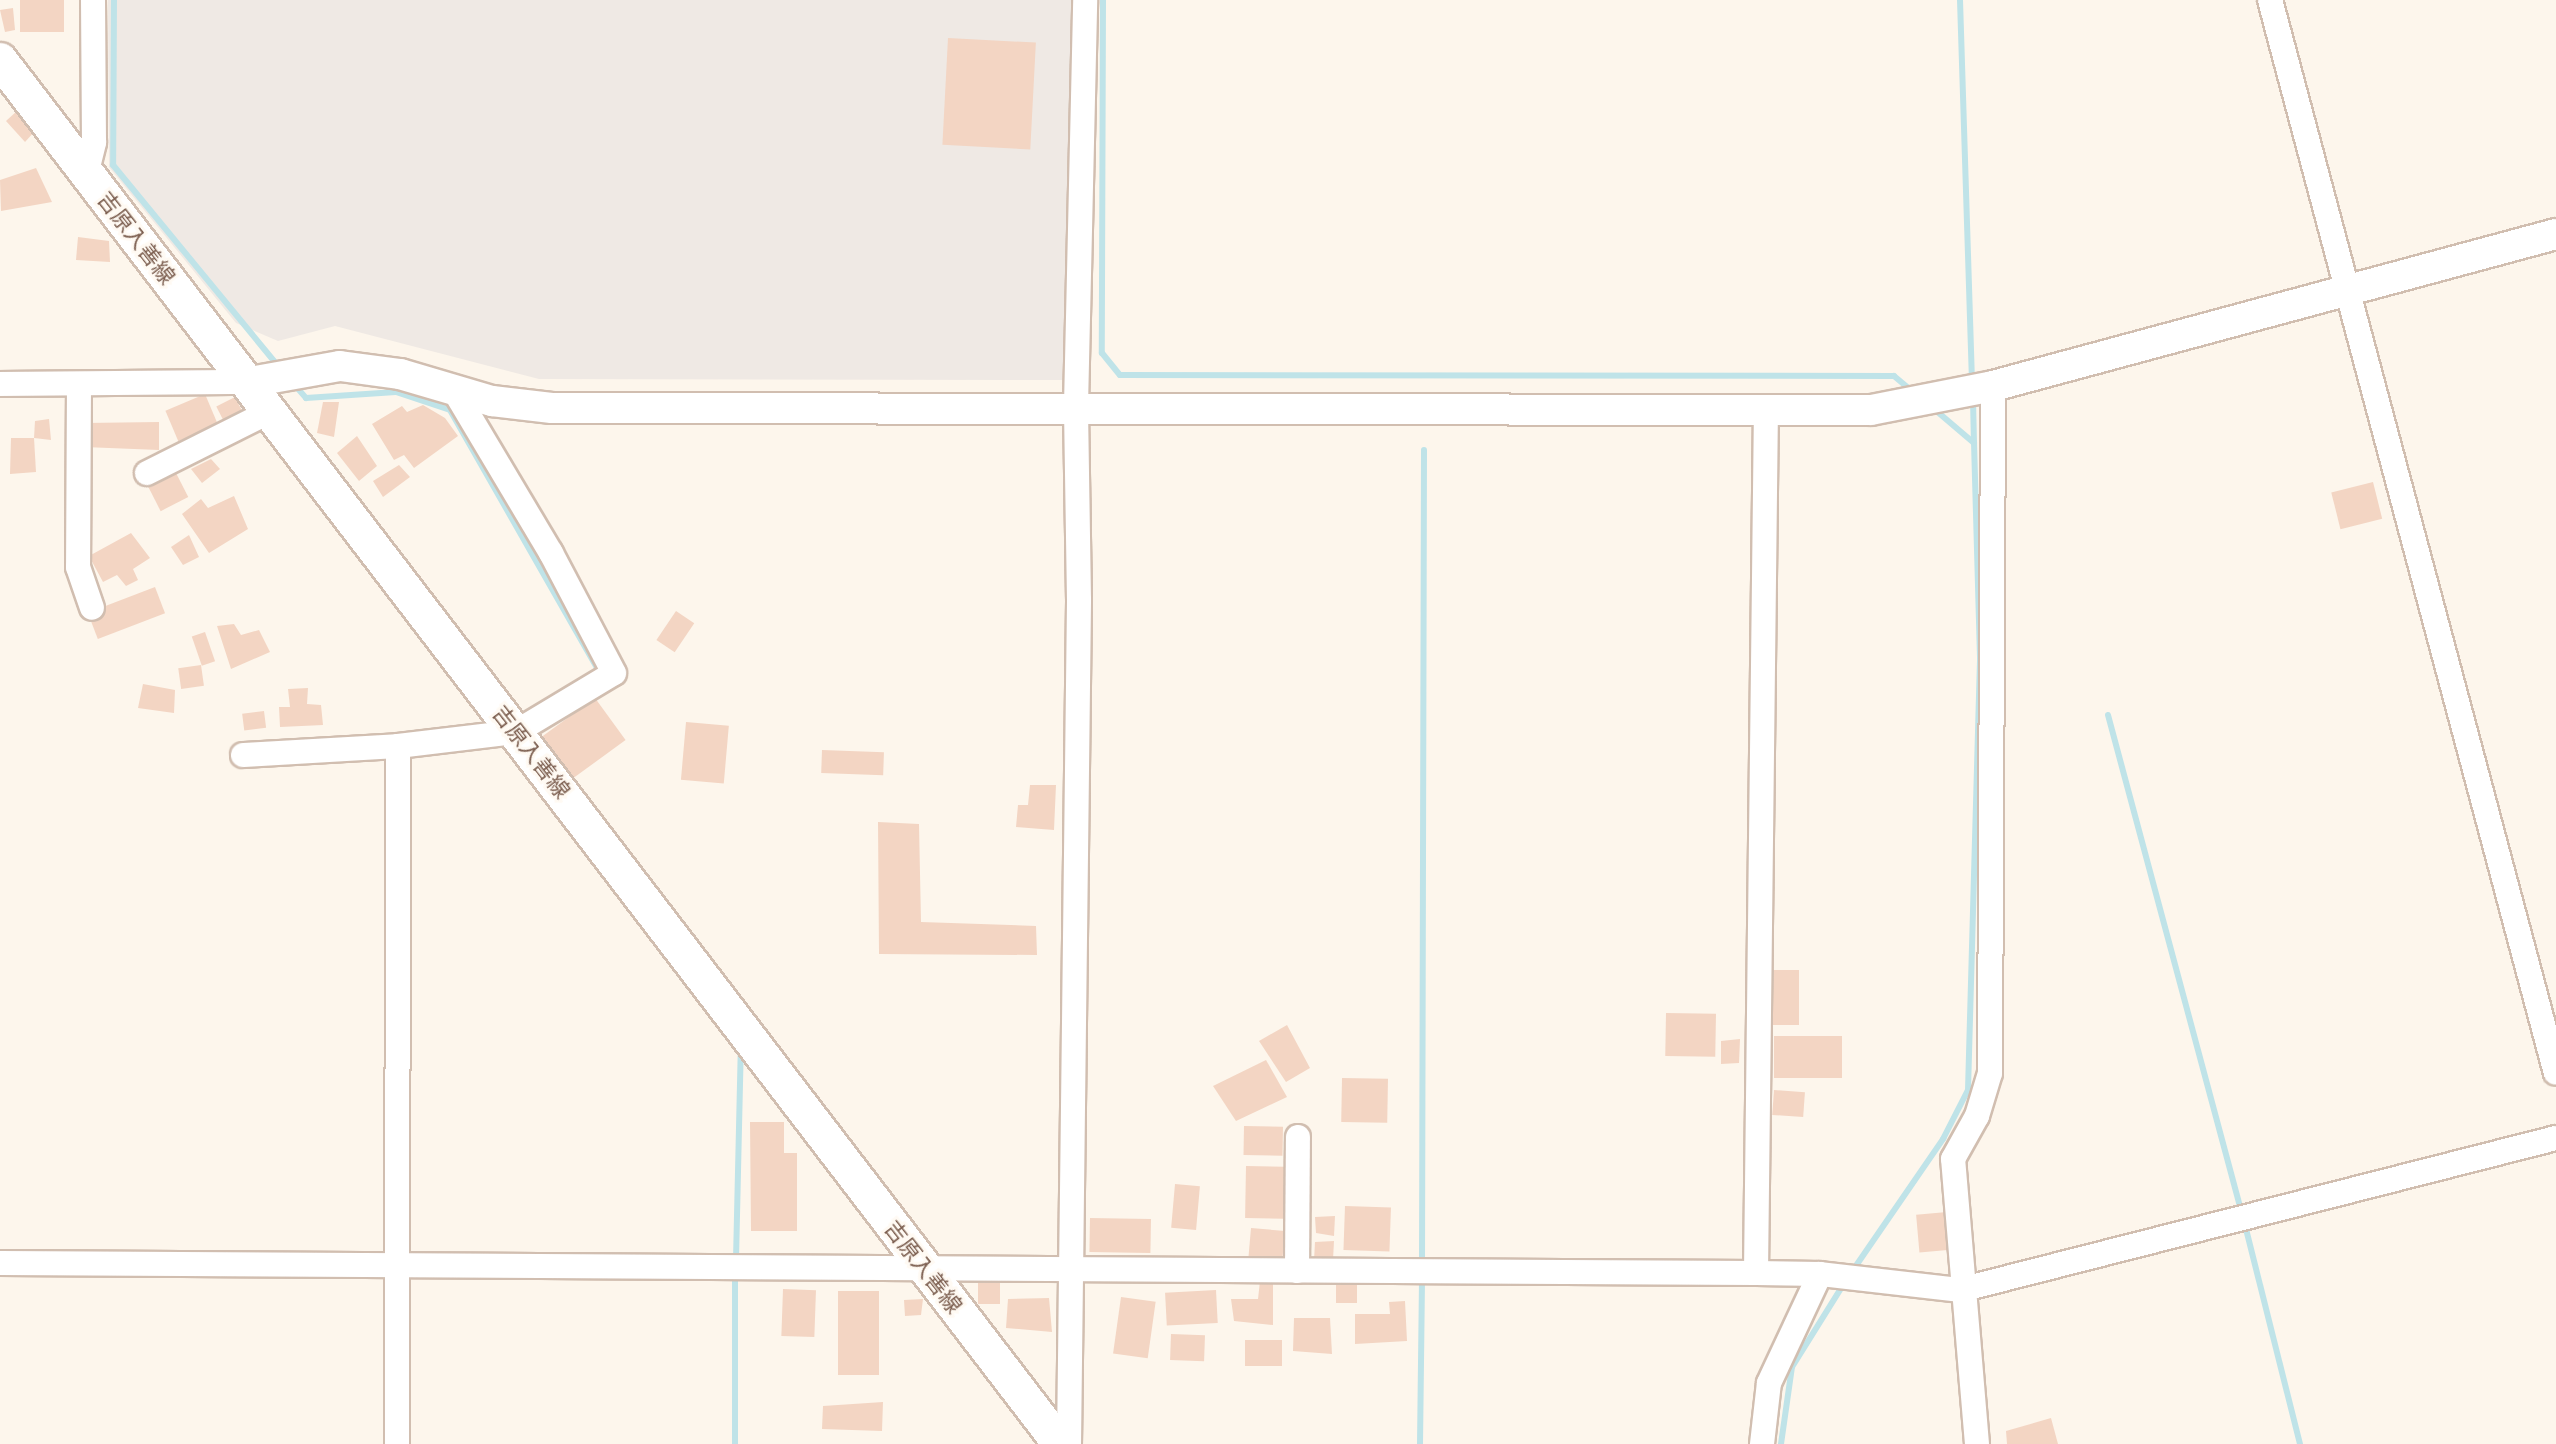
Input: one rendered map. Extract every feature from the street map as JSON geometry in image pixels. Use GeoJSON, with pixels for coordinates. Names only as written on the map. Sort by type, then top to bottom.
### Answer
{"type":"FeatureCollection","features":[{"type":"Feature","properties":{"kind":"main road","name":"吉原入善線"},"geometry":{"type":"LineString","coordinates":[[0,60],[86,175],[250,382],[1060,1444]]}},
{"type":"Feature","properties":{"kind":"street"},"geometry":{"type":"LineString","coordinates":[[86,175],[94,142],[93,0]]}},
{"type":"Feature","properties":{"kind":"street"},"geometry":{"type":"LineString","coordinates":[[1069,1444],[1073,1271],[1076,406],[1085,0]]}},
{"type":"Feature","properties":{"kind":"street"},"geometry":{"type":"LineString","coordinates":[[2270,0],[2556,1073]]}},
{"type":"Feature","properties":{"kind":"street"},"geometry":{"type":"LineString","coordinates":[[0,384],[250,382],[340,366],[400,374],[492,401],[552,408],[1076,406],[1871,410],[1993,386],[2556,234]]}},
{"type":"Feature","properties":{"kind":"street"},"geometry":{"type":"LineString","coordinates":[[79,384],[78,567],[92,608]]}},
{"type":"Feature","properties":{"kind":"street"},"geometry":{"type":"LineString","coordinates":[[1977,1444],[1960,1290],[1953,1159],[1977,1116],[1990,1073],[1993,386]]}},
{"type":"Feature","properties":{"kind":"street"},"geometry":{"type":"LineString","coordinates":[[243,755],[398,746],[516,732],[614,673],[551,553],[454,390]]}},
{"type":"Feature","properties":{"kind":"street"},"geometry":{"type":"LineString","coordinates":[[1756,1273],[1766,408]]}},
{"type":"Feature","properties":{"kind":"street"},"geometry":{"type":"LineString","coordinates":[[147,473],[271,411]]}},
{"type":"Feature","properties":{"kind":"street"},"geometry":{"type":"LineString","coordinates":[[397,1444],[398,746]]}},
{"type":"Feature","properties":{"kind":"street"},"geometry":{"type":"LineString","coordinates":[[1297,1271],[1298,1137]]}},
{"type":"Feature","properties":{"kind":"street"},"geometry":{"type":"LineString","coordinates":[[0,1263],[1756,1273],[1820,1274],[1960,1290],[2556,1138]]}},
{"type":"Feature","properties":{"kind":"street"},"geometry":{"type":"LineString","coordinates":[[1762,1444],[1769,1383],[1820,1274]]}},
{"type":"Feature","properties":{"kind":"shaded area"},"geometry":{"type":"Polygon","coordinates":[[[108,0],[1076,0],[1069,380],[539,379],[335,326],[278,341],[236,323],[109,167],[108,0]]]}},
{"type":"Feature","properties":{"kind":"building"},"geometry":{"type":"Polygon","coordinates":[[[20,0],[64,0],[64,32],[20,32],[20,0]]]}},
{"type":"Feature","properties":{"kind":"building"},"geometry":{"type":"Polygon","coordinates":[[[13,8],[15,30],[5,32],[0,10],[13,8]]]}},
{"type":"Feature","properties":{"kind":"building"},"geometry":{"type":"Polygon","coordinates":[[[948,38],[1036,43],[1030,149],[942,145],[948,38]]]}},
{"type":"Feature","properties":{"kind":"building"},"geometry":{"type":"Polygon","coordinates":[[[18,110],[35,131],[25,142],[6,121],[18,110]]]}},
{"type":"Feature","properties":{"kind":"building"},"geometry":{"type":"Polygon","coordinates":[[[36,168],[52,202],[1,211],[0,180],[36,168]]]}},
{"type":"Feature","properties":{"kind":"building"},"geometry":{"type":"Polygon","coordinates":[[[78,237],[109,241],[110,262],[76,260],[78,237]]]}},
{"type":"Feature","properties":{"kind":"building"},"geometry":{"type":"Polygon","coordinates":[[[205,394],[218,424],[178,441],[165,411],[205,394]]]}},
{"type":"Feature","properties":{"kind":"building"},"geometry":{"type":"Polygon","coordinates":[[[235,397],[243,413],[224,423],[216,407],[235,397]]]}},
{"type":"Feature","properties":{"kind":"building"},"geometry":{"type":"Polygon","coordinates":[[[323,402],[339,402],[334,437],[317,433],[323,402]]]}},
{"type":"Feature","properties":{"kind":"building"},"geometry":{"type":"Polygon","coordinates":[[[423,405],[445,418],[458,436],[414,468],[404,455],[394,460],[372,424],[402,406],[407,412],[423,405]]]}},
{"type":"Feature","properties":{"kind":"building"},"geometry":{"type":"Polygon","coordinates":[[[49,419],[51,440],[34,438],[35,421],[49,419]]]}},
{"type":"Feature","properties":{"kind":"building"},"geometry":{"type":"Polygon","coordinates":[[[159,422],[159,450],[84,447],[84,423],[159,422]]]}},
{"type":"Feature","properties":{"kind":"building"},"geometry":{"type":"Polygon","coordinates":[[[357,436],[377,466],[359,481],[337,453],[357,436]]]}},
{"type":"Feature","properties":{"kind":"building"},"geometry":{"type":"Polygon","coordinates":[[[11,438],[34,438],[36,472],[10,474],[11,438]]]}},
{"type":"Feature","properties":{"kind":"building"},"geometry":{"type":"Polygon","coordinates":[[[211,459],[220,469],[202,483],[191,469],[211,459]]]}},
{"type":"Feature","properties":{"kind":"building"},"geometry":{"type":"Polygon","coordinates":[[[399,465],[410,477],[383,497],[373,481],[399,465]]]}},
{"type":"Feature","properties":{"kind":"building"},"geometry":{"type":"Polygon","coordinates":[[[176,473],[188,497],[161,511],[148,487],[176,473]]]}},
{"type":"Feature","properties":{"kind":"building"},"geometry":{"type":"Polygon","coordinates":[[[2373,482],[2382,519],[2340,529],[2331,492],[2373,482]]]}},
{"type":"Feature","properties":{"kind":"building"},"geometry":{"type":"Polygon","coordinates":[[[234,496],[248,529],[209,553],[182,514],[201,499],[208,508],[234,496]]]}},
{"type":"Feature","properties":{"kind":"building"},"geometry":{"type":"Polygon","coordinates":[[[131,533],[150,558],[133,569],[138,580],[126,586],[117,575],[103,582],[89,556],[131,533]]]}},
{"type":"Feature","properties":{"kind":"building"},"geometry":{"type":"Polygon","coordinates":[[[189,535],[199,557],[183,565],[171,547],[189,535]]]}},
{"type":"Feature","properties":{"kind":"building"},"geometry":{"type":"Polygon","coordinates":[[[155,587],[165,613],[98,639],[88,613],[155,587]]]}},
{"type":"Feature","properties":{"kind":"building"},"geometry":{"type":"Polygon","coordinates":[[[676,611],[694,623],[675,652],[656,640],[676,611]]]}},
{"type":"Feature","properties":{"kind":"building"},"geometry":{"type":"Polygon","coordinates":[[[234,624],[241,635],[259,630],[270,652],[231,669],[217,626],[234,624]]]}},
{"type":"Feature","properties":{"kind":"building"},"geometry":{"type":"Polygon","coordinates":[[[205,632],[215,661],[202,666],[192,637],[205,632]]]}},
{"type":"Feature","properties":{"kind":"building"},"geometry":{"type":"Polygon","coordinates":[[[201,665],[204,686],[181,689],[178,668],[201,665]]]}},
{"type":"Feature","properties":{"kind":"building"},"geometry":{"type":"Polygon","coordinates":[[[143,684],[175,690],[174,713],[138,708],[143,684]]]}},
{"type":"Feature","properties":{"kind":"building"},"geometry":{"type":"Polygon","coordinates":[[[308,688],[307,704],[321,705],[323,725],[280,727],[279,707],[290,707],[288,689],[308,688]]]}},
{"type":"Feature","properties":{"kind":"building"},"geometry":{"type":"Polygon","coordinates":[[[595,698],[626,740],[571,779],[541,737],[595,698]]]}},
{"type":"Feature","properties":{"kind":"building"},"geometry":{"type":"Polygon","coordinates":[[[264,711],[266,728],[244,731],[242,714],[264,711]]]}},
{"type":"Feature","properties":{"kind":"building"},"geometry":{"type":"Polygon","coordinates":[[[686,722],[729,726],[724,784],[681,780],[686,722]]]}},
{"type":"Feature","properties":{"kind":"building"},"geometry":{"type":"Polygon","coordinates":[[[822,750],[884,752],[883,775],[821,773],[822,750]]]}},
{"type":"Feature","properties":{"kind":"building"},"geometry":{"type":"Polygon","coordinates":[[[1030,785],[1056,785],[1054,830],[1016,827],[1018,805],[1028,805],[1030,785]]]}},
{"type":"Feature","properties":{"kind":"building"},"geometry":{"type":"Polygon","coordinates":[[[878,822],[919,824],[921,922],[1036,926],[1037,955],[879,954],[878,822]]]}},
{"type":"Feature","properties":{"kind":"building"},"geometry":{"type":"Polygon","coordinates":[[[1766,970],[1799,970],[1799,1025],[1766,1025],[1766,970]]]}},
{"type":"Feature","properties":{"kind":"building"},"geometry":{"type":"Polygon","coordinates":[[[1666,1013],[1716,1014],[1715,1057],[1665,1056],[1666,1013]]]}},
{"type":"Feature","properties":{"kind":"building"},"geometry":{"type":"Polygon","coordinates":[[[1287,1025],[1310,1068],[1286,1082],[1259,1041],[1287,1025]]]}},
{"type":"Feature","properties":{"kind":"building"},"geometry":{"type":"Polygon","coordinates":[[[1774,1036],[1842,1036],[1842,1078],[1774,1078],[1774,1036]]]}},
{"type":"Feature","properties":{"kind":"building"},"geometry":{"type":"Polygon","coordinates":[[[1740,1039],[1739,1063],[1721,1064],[1721,1041],[1740,1039]]]}},
{"type":"Feature","properties":{"kind":"building"},"geometry":{"type":"Polygon","coordinates":[[[1266,1060],[1287,1097],[1236,1121],[1213,1086],[1266,1060]]]}},
{"type":"Feature","properties":{"kind":"building"},"geometry":{"type":"Polygon","coordinates":[[[1342,1078],[1388,1079],[1387,1123],[1341,1122],[1342,1078]]]}},
{"type":"Feature","properties":{"kind":"building"},"geometry":{"type":"Polygon","coordinates":[[[1774,1090],[1805,1092],[1803,1117],[1772,1115],[1774,1090]]]}},
{"type":"Feature","properties":{"kind":"building"},"geometry":{"type":"Polygon","coordinates":[[[750,1122],[784,1122],[784,1153],[797,1153],[797,1231],[751,1231],[750,1122]]]}},
{"type":"Feature","properties":{"kind":"building"},"geometry":{"type":"Polygon","coordinates":[[[1244,1126],[1283,1127],[1282,1156],[1243,1155],[1244,1126]]]}},
{"type":"Feature","properties":{"kind":"building"},"geometry":{"type":"Polygon","coordinates":[[[1246,1166],[1285,1167],[1284,1219],[1245,1218],[1246,1166]]]}},
{"type":"Feature","properties":{"kind":"building"},"geometry":{"type":"Polygon","coordinates":[[[1175,1184],[1200,1186],[1196,1230],[1171,1228],[1175,1184]]]}},
{"type":"Feature","properties":{"kind":"building"},"geometry":{"type":"Polygon","coordinates":[[[1345,1206],[1391,1208],[1389,1252],[1343,1250],[1345,1206]]]}},
{"type":"Feature","properties":{"kind":"building"},"geometry":{"type":"Polygon","coordinates":[[[1947,1212],[1950,1250],[1919,1253],[1916,1215],[1947,1212]]]}},
{"type":"Feature","properties":{"kind":"building"},"geometry":{"type":"Polygon","coordinates":[[[1335,1216],[1334,1236],[1316,1233],[1315,1217],[1335,1216]]]}},
{"type":"Feature","properties":{"kind":"building"},"geometry":{"type":"Polygon","coordinates":[[[1090,1218],[1151,1219],[1150,1253],[1089,1252],[1090,1218]]]}},
{"type":"Feature","properties":{"kind":"building"},"geometry":{"type":"Polygon","coordinates":[[[1251,1228],[1285,1231],[1282,1259],[1249,1256],[1251,1228]]]}},
{"type":"Feature","properties":{"kind":"building"},"geometry":{"type":"Polygon","coordinates":[[[1334,1241],[1333,1260],[1314,1261],[1315,1242],[1334,1241]]]}},
{"type":"Feature","properties":{"kind":"building"},"geometry":{"type":"Polygon","coordinates":[[[1260,1281],[1273,1282],[1273,1325],[1234,1321],[1231,1299],[1258,1299],[1260,1281]]]}},
{"type":"Feature","properties":{"kind":"building"},"geometry":{"type":"Polygon","coordinates":[[[1336,1281],[1357,1281],[1357,1303],[1336,1303],[1336,1281]]]}},
{"type":"Feature","properties":{"kind":"building"},"geometry":{"type":"Polygon","coordinates":[[[978,1283],[1000,1283],[1000,1304],[978,1304],[978,1283]]]}},
{"type":"Feature","properties":{"kind":"building"},"geometry":{"type":"Polygon","coordinates":[[[783,1289],[816,1290],[814,1337],[781,1336],[783,1289]]]}},
{"type":"Feature","properties":{"kind":"building"},"geometry":{"type":"Polygon","coordinates":[[[1216,1290],[1218,1323],[1167,1326],[1165,1293],[1216,1290]]]}},
{"type":"Feature","properties":{"kind":"building"},"geometry":{"type":"Polygon","coordinates":[[[838,1291],[879,1291],[879,1375],[838,1375],[838,1291]]]}},
{"type":"Feature","properties":{"kind":"building"},"geometry":{"type":"Polygon","coordinates":[[[1121,1297],[1156,1302],[1148,1358],[1113,1353],[1121,1297]]]}},
{"type":"Feature","properties":{"kind":"building"},"geometry":{"type":"Polygon","coordinates":[[[1049,1298],[1052,1332],[1006,1328],[1008,1299],[1049,1298]]]}},
{"type":"Feature","properties":{"kind":"building"},"geometry":{"type":"Polygon","coordinates":[[[923,1299],[921,1315],[905,1316],[904,1300],[923,1299]]]}},
{"type":"Feature","properties":{"kind":"building"},"geometry":{"type":"Polygon","coordinates":[[[1405,1301],[1407,1341],[1355,1344],[1355,1314],[1390,1314],[1389,1302],[1405,1301]]]}},
{"type":"Feature","properties":{"kind":"building"},"geometry":{"type":"Polygon","coordinates":[[[1294,1318],[1330,1318],[1332,1354],[1293,1351],[1294,1318]]]}},
{"type":"Feature","properties":{"kind":"building"},"geometry":{"type":"Polygon","coordinates":[[[1171,1334],[1205,1335],[1204,1361],[1170,1360],[1171,1334]]]}},
{"type":"Feature","properties":{"kind":"building"},"geometry":{"type":"Polygon","coordinates":[[[1245,1340],[1282,1340],[1282,1366],[1245,1366],[1245,1340]]]}},
{"type":"Feature","properties":{"kind":"building"},"geometry":{"type":"Polygon","coordinates":[[[883,1402],[882,1431],[822,1429],[823,1406],[883,1402]]]}},
{"type":"Feature","properties":{"kind":"building"},"geometry":{"type":"Polygon","coordinates":[[[2051,1418],[2058,1444],[2007,1444],[2006,1431],[2051,1418]]]}},
{"type":"Feature","properties":{"kind":"waterway"},"geometry":{"type":"LineString","coordinates":[[114,0],[113,165],[280,368]]}},
{"type":"Feature","properties":{"kind":"waterway"},"geometry":{"type":"LineString","coordinates":[[1103,0],[1102,353],[1120,375],[1894,376],[1913,392]]}},
{"type":"Feature","properties":{"kind":"waterway"},"geometry":{"type":"LineString","coordinates":[[1960,0],[1972,380]]}},
{"type":"Feature","properties":{"kind":"waterway"},"geometry":{"type":"LineString","coordinates":[[293,383],[306,398],[396,392],[450,410],[601,675]]}},
{"type":"Feature","properties":{"kind":"waterway"},"geometry":{"type":"LineString","coordinates":[[1973,399],[1974,443]]}},
{"type":"Feature","properties":{"kind":"waterway"},"geometry":{"type":"LineString","coordinates":[[1851,1273],[1943,1139],[1968,1090],[1980,657],[1974,443],[1934,409]]}},
{"type":"Feature","properties":{"kind":"waterway"},"geometry":{"type":"LineString","coordinates":[[1422,1267],[1424,450]]}},
{"type":"Feature","properties":{"kind":"waterway"},"geometry":{"type":"LineString","coordinates":[[2108,715],[2242,1214]]}},
{"type":"Feature","properties":{"kind":"waterway"},"geometry":{"type":"LineString","coordinates":[[736,1260],[741,1047]]}},
{"type":"Feature","properties":{"kind":"waterway"},"geometry":{"type":"LineString","coordinates":[[2245,1225],[2300,1444]]}},
{"type":"Feature","properties":{"kind":"waterway"},"geometry":{"type":"LineString","coordinates":[[735,1271],[735,1444]]}},
{"type":"Feature","properties":{"kind":"waterway"},"geometry":{"type":"LineString","coordinates":[[1420,1444],[1422,1278]]}},
{"type":"Feature","properties":{"kind":"waterway"},"geometry":{"type":"LineString","coordinates":[[1781,1444],[1792,1367],[1845,1282]]}}]}
